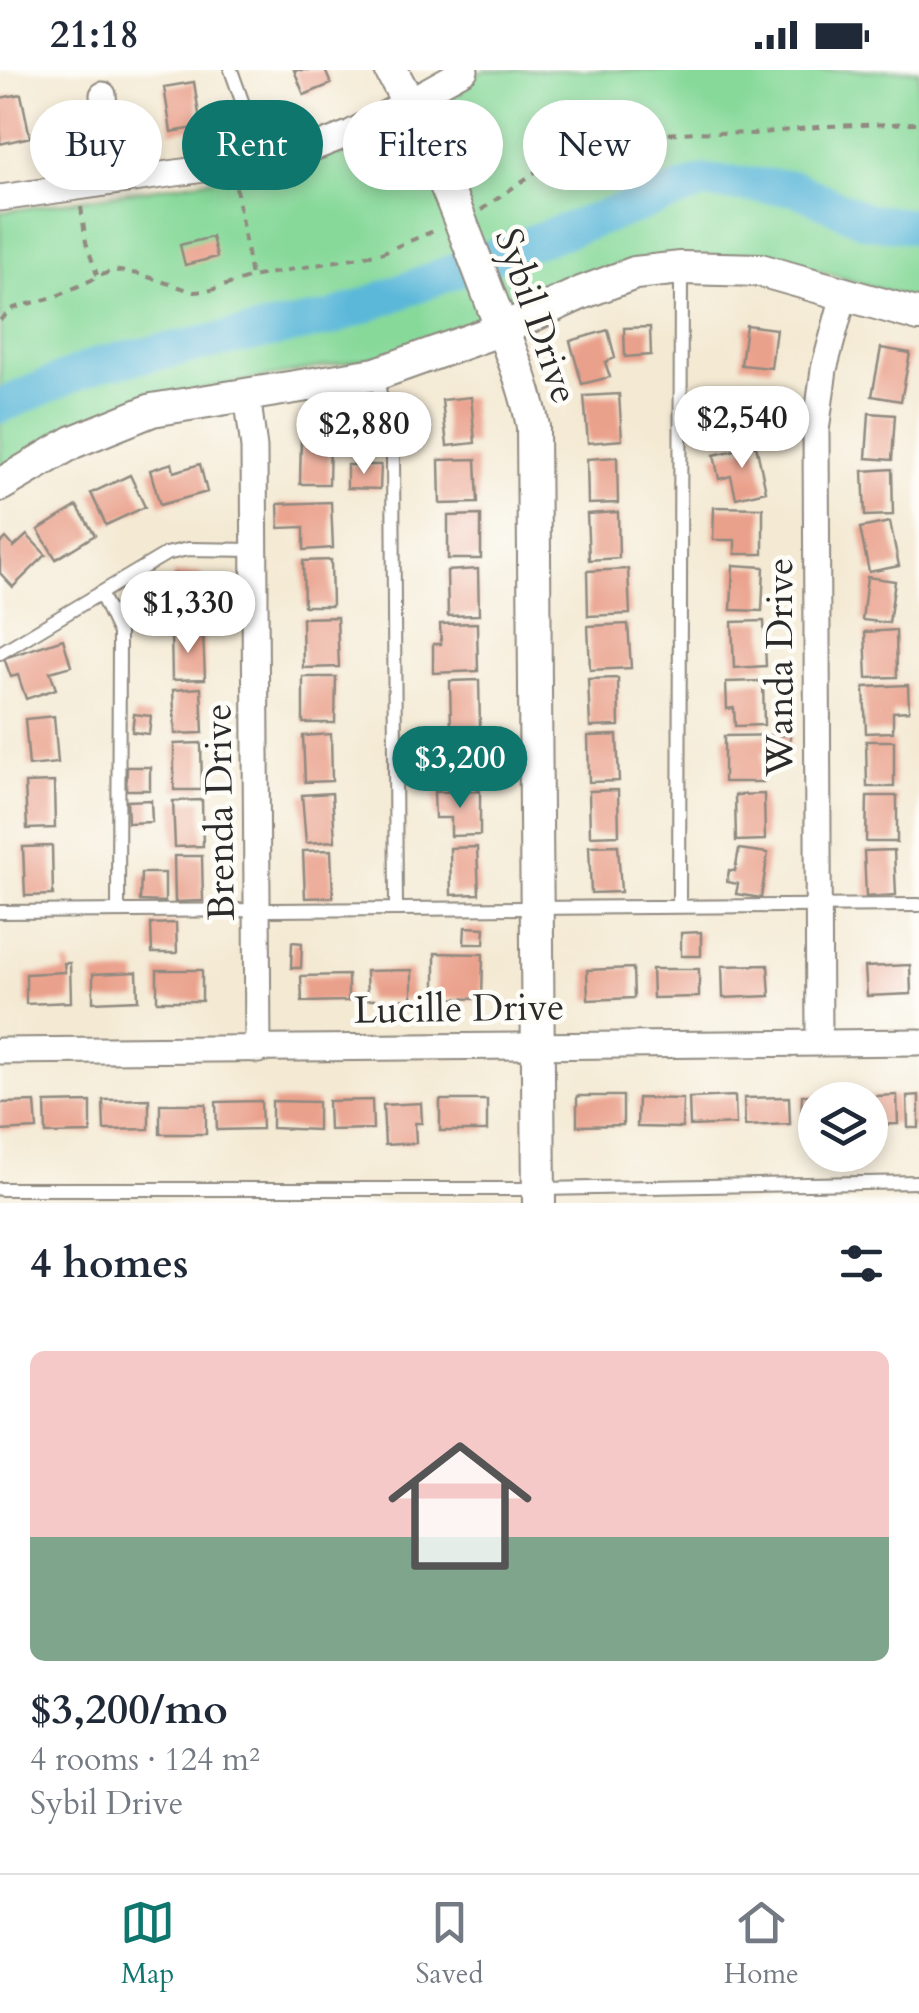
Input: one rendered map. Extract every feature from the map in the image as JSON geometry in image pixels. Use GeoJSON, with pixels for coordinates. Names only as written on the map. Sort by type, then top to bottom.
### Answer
{"type":"FeatureCollection","features":[{"type":"Feature","properties":{"kind":"street","name":"Sybil Drive"},"geometry":{"type":"LineString","coordinates":[[391,70],[407,100]]}},
{"type":"Feature","properties":{"kind":"street"},"geometry":{"type":"LineString","coordinates":[[412,100],[465,70]]}},
{"type":"Feature","properties":{"kind":"street"},"geometry":{"type":"LineString","coordinates":[[103,95],[104,100]]}},
{"type":"Feature","properties":{"kind":"street"},"geometry":{"type":"LineString","coordinates":[[0,198],[56,190]]}},
{"type":"Feature","properties":{"kind":"street","name":"Sybil Drive"},"geometry":{"type":"LineString","coordinates":[[447,190],[526,388],[533,427],[539,1196]]}},
{"type":"Feature","properties":{"kind":"street"},"geometry":{"type":"LineString","coordinates":[[0,485],[73,442],[152,410],[376,374],[498,320],[635,273],[680,268],[760,270],[919,315]]}},
{"type":"Feature","properties":{"kind":"street","name":"Wanda Drive"},"geometry":{"type":"LineString","coordinates":[[819,1042],[816,431],[824,369],[844,296]]}},
{"type":"Feature","properties":{"kind":"street","name":"Brenda Drive"},"geometry":{"type":"LineString","coordinates":[[248,394],[254,448],[258,1050]]}},
{"type":"Feature","properties":{"kind":"street","name":"Lucille Drive"},"geometry":{"type":"LineString","coordinates":[[0,1052],[919,1042]]}},
{"type":"Feature","properties":{"kind":"lane"},"geometry":{"type":"LineString","coordinates":[[232,70],[242,100]]}},
{"type":"Feature","properties":{"kind":"lane"},"geometry":{"type":"LineString","coordinates":[[679,906],[680,268]]}},
{"type":"Feature","properties":{"kind":"lane"},"geometry":{"type":"LineString","coordinates":[[376,374],[393,458],[396,909]]}},
{"type":"Feature","properties":{"kind":"lane"},"geometry":{"type":"LineString","coordinates":[[0,653],[166,554],[188,549],[254,550]]}},
{"type":"Feature","properties":{"kind":"lane"},"geometry":{"type":"LineString","coordinates":[[100,593],[119,633],[118,910]]}},
{"type":"Feature","properties":{"kind":"lane"},"geometry":{"type":"LineString","coordinates":[[0,912],[919,905]]}},
{"type":"Feature","properties":{"kind":"lane"},"geometry":{"type":"LineString","coordinates":[[0,1189],[539,1196],[919,1182]]}},
{"type":"Feature","properties":{"kind":"path"},"geometry":{"type":"LineString","coordinates":[[238,199],[251,276]]}},
{"type":"Feature","properties":{"kind":"path"},"geometry":{"type":"LineString","coordinates":[[83,220],[98,276]]}},
{"type":"Feature","properties":{"kind":"green space"},"geometry":{"type":"Polygon","coordinates":[[[485,70],[919,70],[919,302],[774,257],[633,262],[426,348],[150,399],[0,472],[0,212],[182,184],[182,190],[323,190],[323,149],[343,140],[343,190],[503,190],[503,100],[424,100],[485,70]]]}},
{"type":"Feature","properties":{"kind":"building"},"geometry":{"type":"Polygon","coordinates":[[[294,70],[325,70],[331,84],[304,95],[294,70]]]}},
{"type":"Feature","properties":{"kind":"building"},"geometry":{"type":"Polygon","coordinates":[[[194,82],[197,100],[182,100],[182,130],[171,132],[164,87],[194,82]]]}},
{"type":"Feature","properties":{"kind":"building"},"geometry":{"type":"Polygon","coordinates":[[[21,94],[30,137],[0,144],[0,98],[21,94]]]}},
{"type":"Feature","properties":{"kind":"building"},"geometry":{"type":"Polygon","coordinates":[[[212,237],[217,257],[185,265],[180,245],[212,237]]]}},
{"type":"Feature","properties":{"kind":"building"},"geometry":{"type":"Polygon","coordinates":[[[746,325],[776,329],[771,368],[741,365],[746,325]]]}},
{"type":"Feature","properties":{"kind":"building"},"geometry":{"type":"Polygon","coordinates":[[[650,327],[651,355],[625,357],[624,328],[650,327]]]}},
{"type":"Feature","properties":{"kind":"building"},"geometry":{"type":"Polygon","coordinates":[[[608,330],[615,358],[605,362],[610,377],[582,384],[570,341],[608,330]]]}},
{"type":"Feature","properties":{"kind":"building"},"geometry":{"type":"Polygon","coordinates":[[[881,348],[910,353],[901,401],[872,396],[881,348]]]}},
{"type":"Feature","properties":{"kind":"building"},"geometry":{"type":"Polygon","coordinates":[[[739,387],[769,389],[765,435],[735,433],[739,387]]]}},
{"type":"Feature","properties":{"kind":"building"},"geometry":{"type":"Polygon","coordinates":[[[619,394],[622,440],[588,443],[584,396],[619,394]]]}},
{"type":"Feature","properties":{"kind":"building"},"geometry":{"type":"Polygon","coordinates":[[[471,397],[475,443],[447,446],[442,400],[471,397]]]}},
{"type":"Feature","properties":{"kind":"building"},"geometry":{"type":"Polygon","coordinates":[[[869,413],[895,415],[892,460],[866,458],[869,413]]]}},
{"type":"Feature","properties":{"kind":"building"},"geometry":{"type":"Polygon","coordinates":[[[301,437],[330,438],[329,484],[300,484],[301,437]]]}},
{"type":"Feature","properties":{"kind":"building"},"geometry":{"type":"Polygon","coordinates":[[[756,445],[766,491],[736,498],[731,476],[719,479],[714,455],[756,445]]]}},
{"type":"Feature","properties":{"kind":"building"},"geometry":{"type":"Polygon","coordinates":[[[617,457],[618,503],[588,504],[587,459],[617,457]]]}},
{"type":"Feature","properties":{"kind":"building"},"geometry":{"type":"Polygon","coordinates":[[[476,459],[478,503],[440,504],[439,460],[476,459]]]}},
{"type":"Feature","properties":{"kind":"building"},"geometry":{"type":"Polygon","coordinates":[[[172,463],[174,472],[200,464],[207,492],[160,505],[150,470],[172,463]]]}},
{"type":"Feature","properties":{"kind":"building"},"geometry":{"type":"Polygon","coordinates":[[[347,465],[381,465],[380,489],[347,488],[347,465]]]}},
{"type":"Feature","properties":{"kind":"building"},"geometry":{"type":"Polygon","coordinates":[[[892,469],[893,515],[865,516],[863,471],[892,469]]]}},
{"type":"Feature","properties":{"kind":"building"},"geometry":{"type":"Polygon","coordinates":[[[130,475],[145,507],[106,525],[91,493],[130,475]]]}},
{"type":"Feature","properties":{"kind":"building"},"geometry":{"type":"Polygon","coordinates":[[[331,502],[333,548],[304,550],[304,527],[279,528],[278,504],[331,502]]]}},
{"type":"Feature","properties":{"kind":"building"},"geometry":{"type":"Polygon","coordinates":[[[77,506],[95,535],[56,559],[38,530],[77,506]]]}},
{"type":"Feature","properties":{"kind":"building"},"geometry":{"type":"Polygon","coordinates":[[[714,507],[763,508],[763,554],[735,554],[735,540],[713,540],[714,507]]]}},
{"type":"Feature","properties":{"kind":"building"},"geometry":{"type":"Polygon","coordinates":[[[618,512],[619,558],[589,560],[587,514],[618,512]]]}},
{"type":"Feature","properties":{"kind":"building"},"geometry":{"type":"Polygon","coordinates":[[[481,515],[481,559],[448,559],[448,516],[481,515]]]}},
{"type":"Feature","properties":{"kind":"building"},"geometry":{"type":"Polygon","coordinates":[[[890,522],[899,566],[869,572],[860,528],[890,522]]]}},
{"type":"Feature","properties":{"kind":"building"},"geometry":{"type":"Polygon","coordinates":[[[27,535],[46,555],[13,587],[0,573],[0,544],[6,538],[14,547],[27,535]]]}},
{"type":"Feature","properties":{"kind":"building"},"geometry":{"type":"Polygon","coordinates":[[[331,560],[332,606],[304,606],[303,561],[331,560]]]}},
{"type":"Feature","properties":{"kind":"building"},"geometry":{"type":"Polygon","coordinates":[[[733,565],[764,567],[762,611],[731,610],[733,565]]]}},
{"type":"Feature","properties":{"kind":"building"},"geometry":{"type":"Polygon","coordinates":[[[478,569],[479,615],[448,616],[447,571],[478,569]]]}},
{"type":"Feature","properties":{"kind":"building"},"geometry":{"type":"Polygon","coordinates":[[[628,569],[630,614],[588,616],[587,571],[628,569]]]}},
{"type":"Feature","properties":{"kind":"building"},"geometry":{"type":"Polygon","coordinates":[[[201,573],[202,619],[174,620],[173,574],[201,573]]]}},
{"type":"Feature","properties":{"kind":"building"},"geometry":{"type":"Polygon","coordinates":[[[867,577],[895,581],[889,623],[862,620],[867,577]]]}},
{"type":"Feature","properties":{"kind":"building"},"geometry":{"type":"Polygon","coordinates":[[[337,617],[339,667],[303,668],[302,618],[337,617]]]}},
{"type":"Feature","properties":{"kind":"building"},"geometry":{"type":"Polygon","coordinates":[[[764,621],[766,666],[734,668],[732,622],[764,621]]]}},
{"type":"Feature","properties":{"kind":"building"},"geometry":{"type":"Polygon","coordinates":[[[477,623],[478,671],[433,673],[433,644],[441,644],[440,624],[477,623]]]}},
{"type":"Feature","properties":{"kind":"building"},"geometry":{"type":"Polygon","coordinates":[[[628,624],[631,668],[590,670],[588,626],[628,624]]]}},
{"type":"Feature","properties":{"kind":"building"},"geometry":{"type":"Polygon","coordinates":[[[896,630],[897,677],[867,678],[865,632],[896,630]]]}},
{"type":"Feature","properties":{"kind":"building"},"geometry":{"type":"Polygon","coordinates":[[[203,631],[205,679],[172,680],[171,632],[203,631]]]}},
{"type":"Feature","properties":{"kind":"building"},"geometry":{"type":"Polygon","coordinates":[[[63,639],[71,666],[50,672],[56,689],[26,699],[18,675],[11,677],[4,658],[63,639]]]}},
{"type":"Feature","properties":{"kind":"building"},"geometry":{"type":"Polygon","coordinates":[[[303,677],[336,677],[335,723],[303,723],[303,677]]]}},
{"type":"Feature","properties":{"kind":"building"},"geometry":{"type":"Polygon","coordinates":[[[618,678],[619,726],[590,727],[588,679],[618,678]]]}},
{"type":"Feature","properties":{"kind":"building"},"geometry":{"type":"Polygon","coordinates":[[[479,680],[480,727],[451,727],[450,681],[479,680]]]}},
{"type":"Feature","properties":{"kind":"building"},"geometry":{"type":"Polygon","coordinates":[[[763,681],[764,725],[735,726],[734,708],[727,709],[726,682],[763,681]]]}},
{"type":"Feature","properties":{"kind":"building"},"geometry":{"type":"Polygon","coordinates":[[[908,685],[909,711],[893,712],[893,732],[866,733],[864,687],[908,685]]]}},
{"type":"Feature","properties":{"kind":"building"},"geometry":{"type":"Polygon","coordinates":[[[201,688],[203,733],[175,734],[173,690],[201,688]]]}},
{"type":"Feature","properties":{"kind":"building"},"geometry":{"type":"Polygon","coordinates":[[[134,714],[151,716],[149,734],[132,732],[134,714]]]}},
{"type":"Feature","properties":{"kind":"building"},"geometry":{"type":"Polygon","coordinates":[[[54,716],[58,763],[29,766],[25,719],[54,716]]]}},
{"type":"Feature","properties":{"kind":"building"},"geometry":{"type":"Polygon","coordinates":[[[331,734],[332,781],[305,782],[303,736],[331,734]]]}},
{"type":"Feature","properties":{"kind":"building"},"geometry":{"type":"Polygon","coordinates":[[[617,735],[619,781],[589,782],[588,736],[617,735]]]}},
{"type":"Feature","properties":{"kind":"building"},"geometry":{"type":"Polygon","coordinates":[[[790,735],[790,752],[762,752],[763,782],[724,782],[724,736],[790,735]]]}},
{"type":"Feature","properties":{"kind":"building"},"geometry":{"type":"Polygon","coordinates":[[[448,737],[480,737],[478,782],[448,781],[448,737]]]}},
{"type":"Feature","properties":{"kind":"building"},"geometry":{"type":"Polygon","coordinates":[[[866,741],[894,741],[894,787],[867,787],[866,741]]]}},
{"type":"Feature","properties":{"kind":"building"},"geometry":{"type":"Polygon","coordinates":[[[201,743],[202,790],[174,790],[174,744],[201,743]]]}},
{"type":"Feature","properties":{"kind":"building"},"geometry":{"type":"Polygon","coordinates":[[[127,767],[150,767],[150,790],[126,790],[127,767]]]}},
{"type":"Feature","properties":{"kind":"building"},"geometry":{"type":"Polygon","coordinates":[[[54,782],[55,828],[27,829],[25,783],[54,782]]]}},
{"type":"Feature","properties":{"kind":"building"},"geometry":{"type":"Polygon","coordinates":[[[618,790],[619,835],[590,836],[589,791],[618,790]]]}},
{"type":"Feature","properties":{"kind":"building"},"geometry":{"type":"Polygon","coordinates":[[[480,791],[480,835],[451,836],[451,818],[435,818],[434,792],[480,791]]]}},
{"type":"Feature","properties":{"kind":"building"},"geometry":{"type":"Polygon","coordinates":[[[332,793],[335,841],[306,843],[302,795],[332,793]]]}},
{"type":"Feature","properties":{"kind":"building"},"geometry":{"type":"Polygon","coordinates":[[[764,794],[765,840],[736,841],[735,795],[764,794]]]}},
{"type":"Feature","properties":{"kind":"building"},"geometry":{"type":"Polygon","coordinates":[[[867,796],[897,796],[897,842],[866,842],[867,796]]]}},
{"type":"Feature","properties":{"kind":"building"},"geometry":{"type":"Polygon","coordinates":[[[151,800],[152,822],[128,823],[127,801],[151,800]]]}},
{"type":"Feature","properties":{"kind":"building"},"geometry":{"type":"Polygon","coordinates":[[[202,800],[203,846],[175,847],[173,801],[202,800]]]}},
{"type":"Feature","properties":{"kind":"building"},"geometry":{"type":"Polygon","coordinates":[[[618,845],[621,892],[591,893],[589,846],[618,845]]]}},
{"type":"Feature","properties":{"kind":"building"},"geometry":{"type":"Polygon","coordinates":[[[52,846],[53,895],[25,896],[23,847],[52,846]]]}},
{"type":"Feature","properties":{"kind":"building"},"geometry":{"type":"Polygon","coordinates":[[[477,847],[479,894],[451,895],[450,848],[477,847]]]}},
{"type":"Feature","properties":{"kind":"building"},"geometry":{"type":"Polygon","coordinates":[[[739,849],[768,853],[761,898],[736,894],[738,884],[727,882],[729,870],[735,871],[739,849]]]}},
{"type":"Feature","properties":{"kind":"building"},"geometry":{"type":"Polygon","coordinates":[[[331,850],[333,897],[305,898],[303,851],[331,850]]]}},
{"type":"Feature","properties":{"kind":"building"},"geometry":{"type":"Polygon","coordinates":[[[894,850],[896,895],[866,897],[864,851],[894,850]]]}},
{"type":"Feature","properties":{"kind":"building"},"geometry":{"type":"Polygon","coordinates":[[[174,856],[202,856],[203,901],[175,902],[174,856]]]}},
{"type":"Feature","properties":{"kind":"building"},"geometry":{"type":"Polygon","coordinates":[[[141,873],[165,873],[165,902],[140,901],[141,873]]]}},
{"type":"Feature","properties":{"kind":"building"},"geometry":{"type":"Polygon","coordinates":[[[176,923],[177,953],[152,953],[151,924],[176,923]]]}},
{"type":"Feature","properties":{"kind":"building"},"geometry":{"type":"Polygon","coordinates":[[[465,927],[485,928],[484,944],[464,944],[465,927]]]}},
{"type":"Feature","properties":{"kind":"building"},"geometry":{"type":"Polygon","coordinates":[[[701,932],[701,956],[681,956],[681,933],[701,932]]]}},
{"type":"Feature","properties":{"kind":"building"},"geometry":{"type":"Polygon","coordinates":[[[292,942],[302,943],[301,968],[291,968],[292,942]]]}},
{"type":"Feature","properties":{"kind":"building"},"geometry":{"type":"Polygon","coordinates":[[[435,953],[483,954],[482,999],[435,998],[435,953]]]}},
{"type":"Feature","properties":{"kind":"building"},"geometry":{"type":"Polygon","coordinates":[[[64,963],[70,963],[71,1002],[26,1004],[26,974],[65,972],[64,963]]]}},
{"type":"Feature","properties":{"kind":"building"},"geometry":{"type":"Polygon","coordinates":[[[768,965],[770,996],[723,998],[722,966],[768,965]]]}},
{"type":"Feature","properties":{"kind":"building"},"geometry":{"type":"Polygon","coordinates":[[[910,965],[911,994],[867,996],[865,967],[910,965]]]}},
{"type":"Feature","properties":{"kind":"building"},"geometry":{"type":"Polygon","coordinates":[[[633,968],[634,998],[588,1000],[587,970],[633,968]]]}},
{"type":"Feature","properties":{"kind":"building"},"geometry":{"type":"Polygon","coordinates":[[[652,969],[699,969],[699,997],[653,998],[652,969]]]}},
{"type":"Feature","properties":{"kind":"building"},"geometry":{"type":"Polygon","coordinates":[[[157,970],[202,970],[202,1001],[157,1001],[157,970]]]}},
{"type":"Feature","properties":{"kind":"building"},"geometry":{"type":"Polygon","coordinates":[[[412,970],[412,999],[367,1000],[366,971],[412,970]]]}},
{"type":"Feature","properties":{"kind":"building"},"geometry":{"type":"Polygon","coordinates":[[[137,972],[138,1000],[93,1002],[93,974],[137,972]]]}},
{"type":"Feature","properties":{"kind":"building"},"geometry":{"type":"Polygon","coordinates":[[[348,975],[348,1001],[302,1002],[301,976],[348,975]]]}},
{"type":"Feature","properties":{"kind":"building"},"geometry":{"type":"Polygon","coordinates":[[[888,1095],[897,1095],[898,1124],[888,1124],[888,1095]]]}},
{"type":"Feature","properties":{"kind":"building"},"geometry":{"type":"Polygon","coordinates":[[[919,1095],[919,1128],[908,1128],[907,1096],[919,1095]]]}},
{"type":"Feature","properties":{"kind":"building"},"geometry":{"type":"Polygon","coordinates":[[[577,1096],[623,1096],[623,1125],[577,1126],[577,1096]]]}},
{"type":"Feature","properties":{"kind":"building"},"geometry":{"type":"Polygon","coordinates":[[[735,1096],[736,1124],[690,1126],[689,1098],[735,1096]]]}},
{"type":"Feature","properties":{"kind":"building"},"geometry":{"type":"Polygon","coordinates":[[[789,1097],[790,1124],[745,1126],[744,1098],[789,1097]]]}},
{"type":"Feature","properties":{"kind":"building"},"geometry":{"type":"Polygon","coordinates":[[[638,1098],[683,1099],[682,1128],[637,1127],[638,1098]]]}},
{"type":"Feature","properties":{"kind":"building"},"geometry":{"type":"Polygon","coordinates":[[[149,1099],[149,1129],[104,1130],[103,1100],[149,1099]]]}},
{"type":"Feature","properties":{"kind":"building"},"geometry":{"type":"Polygon","coordinates":[[[372,1100],[373,1129],[329,1130],[328,1101],[372,1100]]]}},
{"type":"Feature","properties":{"kind":"building"},"geometry":{"type":"Polygon","coordinates":[[[440,1100],[487,1100],[487,1131],[440,1131],[440,1100]]]}},
{"type":"Feature","properties":{"kind":"building"},"geometry":{"type":"Polygon","coordinates":[[[261,1101],[262,1129],[217,1130],[216,1102],[261,1101]]]}},
{"type":"Feature","properties":{"kind":"building"},"geometry":{"type":"Polygon","coordinates":[[[272,1101],[318,1102],[318,1130],[272,1128],[272,1101]]]}},
{"type":"Feature","properties":{"kind":"building"},"geometry":{"type":"Polygon","coordinates":[[[35,1102],[37,1129],[0,1131],[0,1103],[35,1102]]]}},
{"type":"Feature","properties":{"kind":"building"},"geometry":{"type":"Polygon","coordinates":[[[91,1102],[91,1133],[46,1134],[45,1103],[91,1102]]]}},
{"type":"Feature","properties":{"kind":"building"},"geometry":{"type":"Polygon","coordinates":[[[421,1103],[422,1123],[415,1123],[416,1143],[385,1145],[383,1105],[421,1103]]]}},
{"type":"Feature","properties":{"kind":"building"},"geometry":{"type":"Polygon","coordinates":[[[160,1104],[206,1104],[206,1134],[160,1134],[160,1104]]]}},
{"type":"Feature","properties":{"kind":"waterway"},"geometry":{"type":"LineString","coordinates":[[0,406],[99,364],[330,319],[512,249],[705,182],[795,188],[866,221],[919,227]]}}]}
